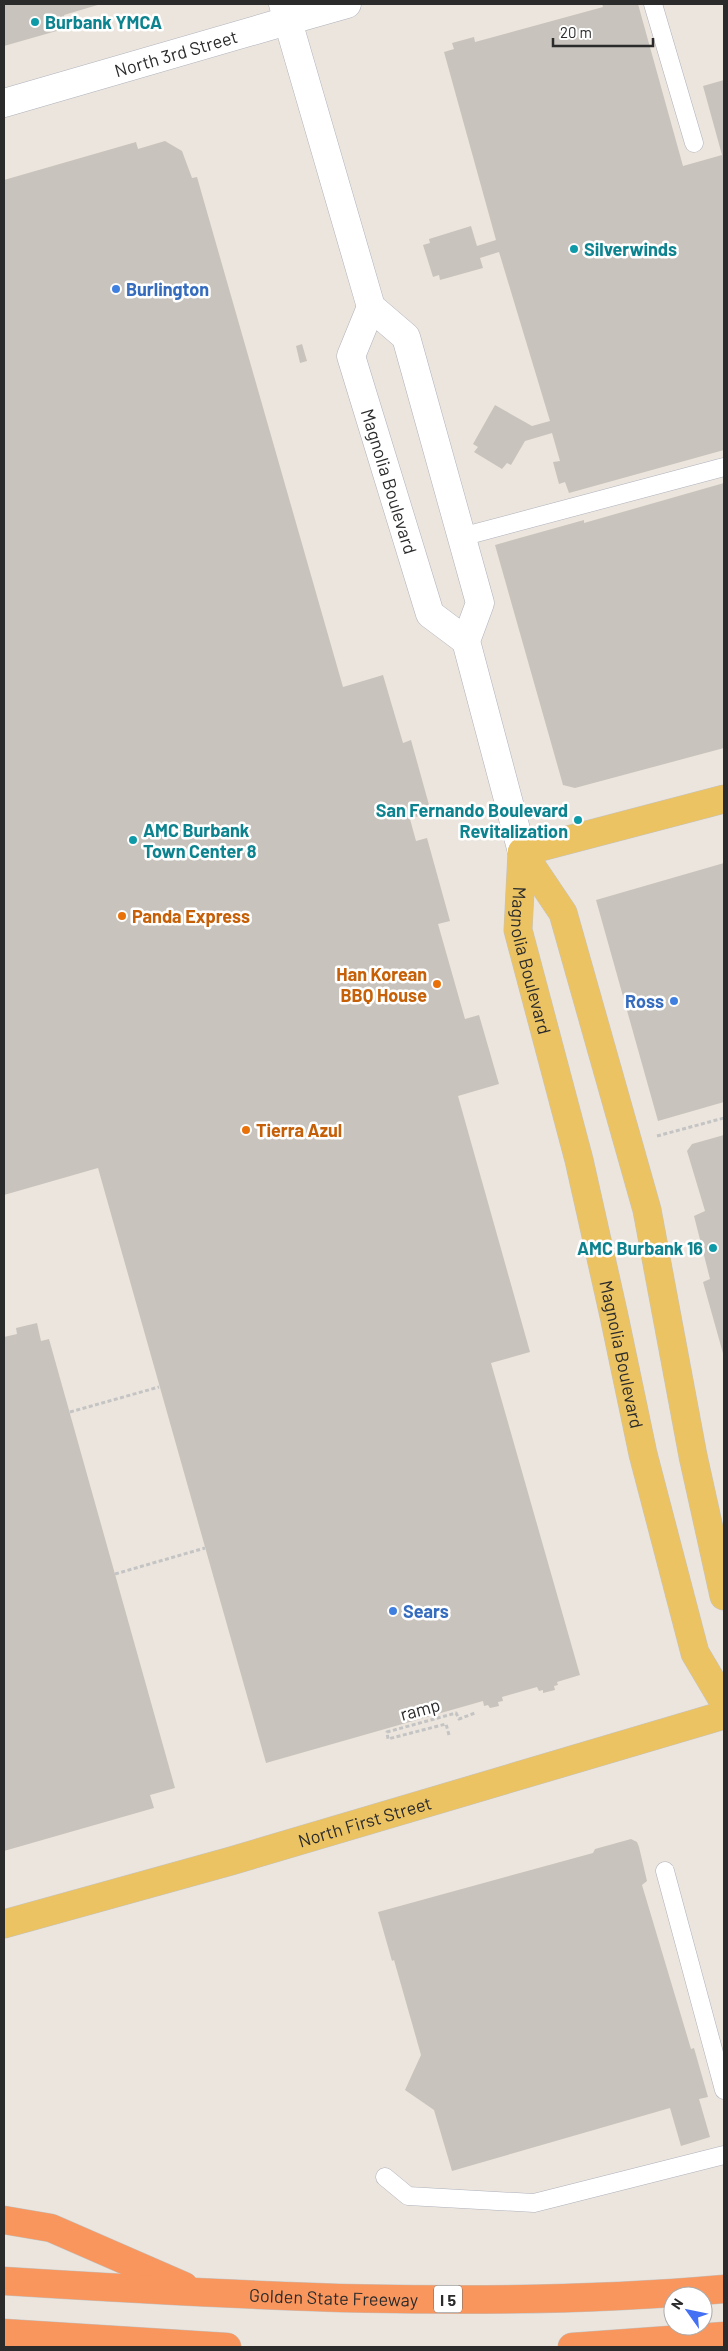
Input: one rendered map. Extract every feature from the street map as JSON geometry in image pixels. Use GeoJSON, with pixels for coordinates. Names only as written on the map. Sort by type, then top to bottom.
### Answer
{"type":"FeatureCollection","features":[{"type":"Feature","properties":{"kind":"highway"},"geometry":{"type":"LineString","coordinates":[[4,2220],[51,2228],[201,2294]]}},
{"type":"Feature","properties":{"kind":"highway","name":"Golden State Freeway"},"geometry":{"type":"LineString","coordinates":[[4,2281],[201,2294],[513,2300],[724,2289]]}},
{"type":"Feature","properties":{"kind":"highway"},"geometry":{"type":"LineString","coordinates":[[4,2333],[227,2347]]}},
{"type":"Feature","properties":{"kind":"highway"},"geometry":{"type":"LineString","coordinates":[[572,2347],[724,2336]]}},
{"type":"Feature","properties":{"kind":"main road","name":"North 3rd Street"},"geometry":{"type":"LineString","coordinates":[[4,103],[285,12],[347,4]]}},
{"type":"Feature","properties":{"kind":"main road"},"geometry":{"type":"LineString","coordinates":[[285,12],[372,307],[406,337],[480,603],[466,641]]}},
{"type":"Feature","properties":{"kind":"main road","name":"Magnolia Boulevard"},"geometry":{"type":"LineString","coordinates":[[372,307],[351,356],[430,614],[466,641],[522,852],[518,930],[579,1160],[614,1316],[642,1454],[695,1653],[724,1702]]}},
{"type":"Feature","properties":{"kind":"main road"},"geometry":{"type":"LineString","coordinates":[[522,852],[724,799]]}},
{"type":"Feature","properties":{"kind":"main road","name":"Magnolia Boulevard"},"geometry":{"type":"LineString","coordinates":[[522,852],[563,913],[647,1210],[693,1456],[724,1596]]}},
{"type":"Feature","properties":{"kind":"main road","name":"North First Street"},"geometry":{"type":"LineString","coordinates":[[4,1924],[231,1861],[724,1714]]}},
{"type":"Feature","properties":{"kind":"lane"},"geometry":{"type":"LineString","coordinates":[[653,4],[694,143]]}},
{"type":"Feature","properties":{"kind":"lane"},"geometry":{"type":"LineString","coordinates":[[462,538],[724,467]]}},
{"type":"Feature","properties":{"kind":"lane"},"geometry":{"type":"LineString","coordinates":[[664,1871],[724,2090]]}},
{"type":"Feature","properties":{"kind":"lane"},"geometry":{"type":"LineString","coordinates":[[385,2177],[408,2196],[534,2203],[724,2155]]}},
{"type":"Feature","properties":{"kind":"path"},"geometry":{"type":"LineString","coordinates":[[629,1144],[724,1118]]}},
{"type":"Feature","properties":{"kind":"path"},"geometry":{"type":"LineString","coordinates":[[70,1412],[159,1387]]}},
{"type":"Feature","properties":{"kind":"path"},"geometry":{"type":"LineString","coordinates":[[115,1574],[205,1548]]}},
{"type":"Feature","properties":{"kind":"path","name":"ramp"},"geometry":{"type":"LineString","coordinates":[[450,1735],[446,1724],[388,1740],[387,1732],[456,1713],[459,1718],[475,1713]]}},
{"type":"Feature","properties":{"kind":"building","name":"Burbank YMCA"},"geometry":{"type":"Polygon","coordinates":[[[4,4],[101,4],[64,15],[67,28],[4,46],[4,4]]]}},
{"type":"Feature","properties":{"kind":"building","name":"Silverwinds"},"geometry":{"type":"Polygon","coordinates":[[[602,4],[638,4],[683,166],[722,155],[703,86],[724,80],[724,450],[569,493],[565,482],[559,484],[553,462],[560,461],[552,433],[525,441],[511,465],[507,463],[502,469],[474,452],[478,447],[473,444],[495,405],[532,426],[550,421],[499,252],[480,258],[483,268],[440,280],[439,275],[433,277],[423,245],[430,243],[429,239],[471,226],[477,246],[496,240],[444,52],[454,49],[452,43],[474,37],[475,42],[603,7],[602,4]]]}},
{"type":"Feature","properties":{"kind":"building"},"geometry":{"type":"Polygon","coordinates":[[[165,141],[182,151],[192,178],[197,177],[343,687],[383,675],[403,743],[411,740],[431,812],[410,819],[416,841],[427,838],[450,921],[438,924],[465,1019],[479,1015],[499,1084],[458,1096],[530,1352],[491,1363],[580,1675],[557,1682],[558,1685],[554,1686],[555,1690],[543,1693],[543,1690],[539,1691],[537,1687],[502,1697],[503,1701],[498,1702],[499,1706],[490,1708],[488,1705],[484,1706],[483,1701],[266,1763],[98,1168],[4,1195],[4,180],[136,142],[138,149],[165,141]]]}},
{"type":"Feature","properties":{"kind":"building"},"geometry":{"type":"Polygon","coordinates":[[[302,344],[307,361],[300,363],[296,346],[302,344]]]}},
{"type":"Feature","properties":{"kind":"building"},"geometry":{"type":"Polygon","coordinates":[[[724,483],[724,748],[575,788],[563,785],[495,545],[584,520],[584,523],[724,483]]]}},
{"type":"Feature","properties":{"kind":"building","name":"Ross"},"geometry":{"type":"Polygon","coordinates":[[[724,863],[724,1102],[658,1121],[596,900],[724,863]]]}},
{"type":"Feature","properties":{"kind":"building","name":"AMC Burbank 16"},"geometry":{"type":"Polygon","coordinates":[[[724,1135],[724,1357],[703,1282],[710,1279],[694,1216],[705,1211],[687,1151],[692,1144],[724,1135]]]}},
{"type":"Feature","properties":{"kind":"building"},"geometry":{"type":"Polygon","coordinates":[[[37,1323],[41,1341],[49,1339],[175,1788],[150,1795],[154,1808],[4,1851],[4,1337],[17,1334],[16,1328],[37,1323]]]}},
{"type":"Feature","properties":{"kind":"building"},"geometry":{"type":"Polygon","coordinates":[[[631,1839],[637,1842],[639,1847],[647,1881],[642,1885],[691,2049],[694,2048],[708,2097],[699,2099],[710,2137],[681,2146],[670,2108],[452,2171],[434,2110],[405,2090],[421,2055],[394,1960],[392,1961],[378,1912],[593,1853],[595,1849],[631,1839]]]}},
{"type":"Feature","properties":{"kind":"place","name":"Burbank YMCA"},"geometry":{"type":"Point","coordinates":[35,22]}},
{"type":"Feature","properties":{"kind":"place","name":"Silverwinds"},"geometry":{"type":"Point","coordinates":[574,249]}},
{"type":"Feature","properties":{"kind":"place","name":"Burlington"},"geometry":{"type":"Point","coordinates":[116,289]}},
{"type":"Feature","properties":{"kind":"place","name":"San Fernando Boulevard Revitalization"},"geometry":{"type":"Point","coordinates":[578,820]}},
{"type":"Feature","properties":{"kind":"place","name":"AMC Burbank Town Center 8"},"geometry":{"type":"Point","coordinates":[133,840]}},
{"type":"Feature","properties":{"kind":"place","name":"Panda Express"},"geometry":{"type":"Point","coordinates":[122,916]}},
{"type":"Feature","properties":{"kind":"place","name":"Han Korean BBQ House"},"geometry":{"type":"Point","coordinates":[437,984]}},
{"type":"Feature","properties":{"kind":"place","name":"Ross"},"geometry":{"type":"Point","coordinates":[674,1001]}},
{"type":"Feature","properties":{"kind":"place","name":"Tierra Azul"},"geometry":{"type":"Point","coordinates":[246,1130]}},
{"type":"Feature","properties":{"kind":"place","name":"AMC Burbank 16"},"geometry":{"type":"Point","coordinates":[713,1248]}},
{"type":"Feature","properties":{"kind":"place","name":"Sears"},"geometry":{"type":"Point","coordinates":[393,1611]}}]}
